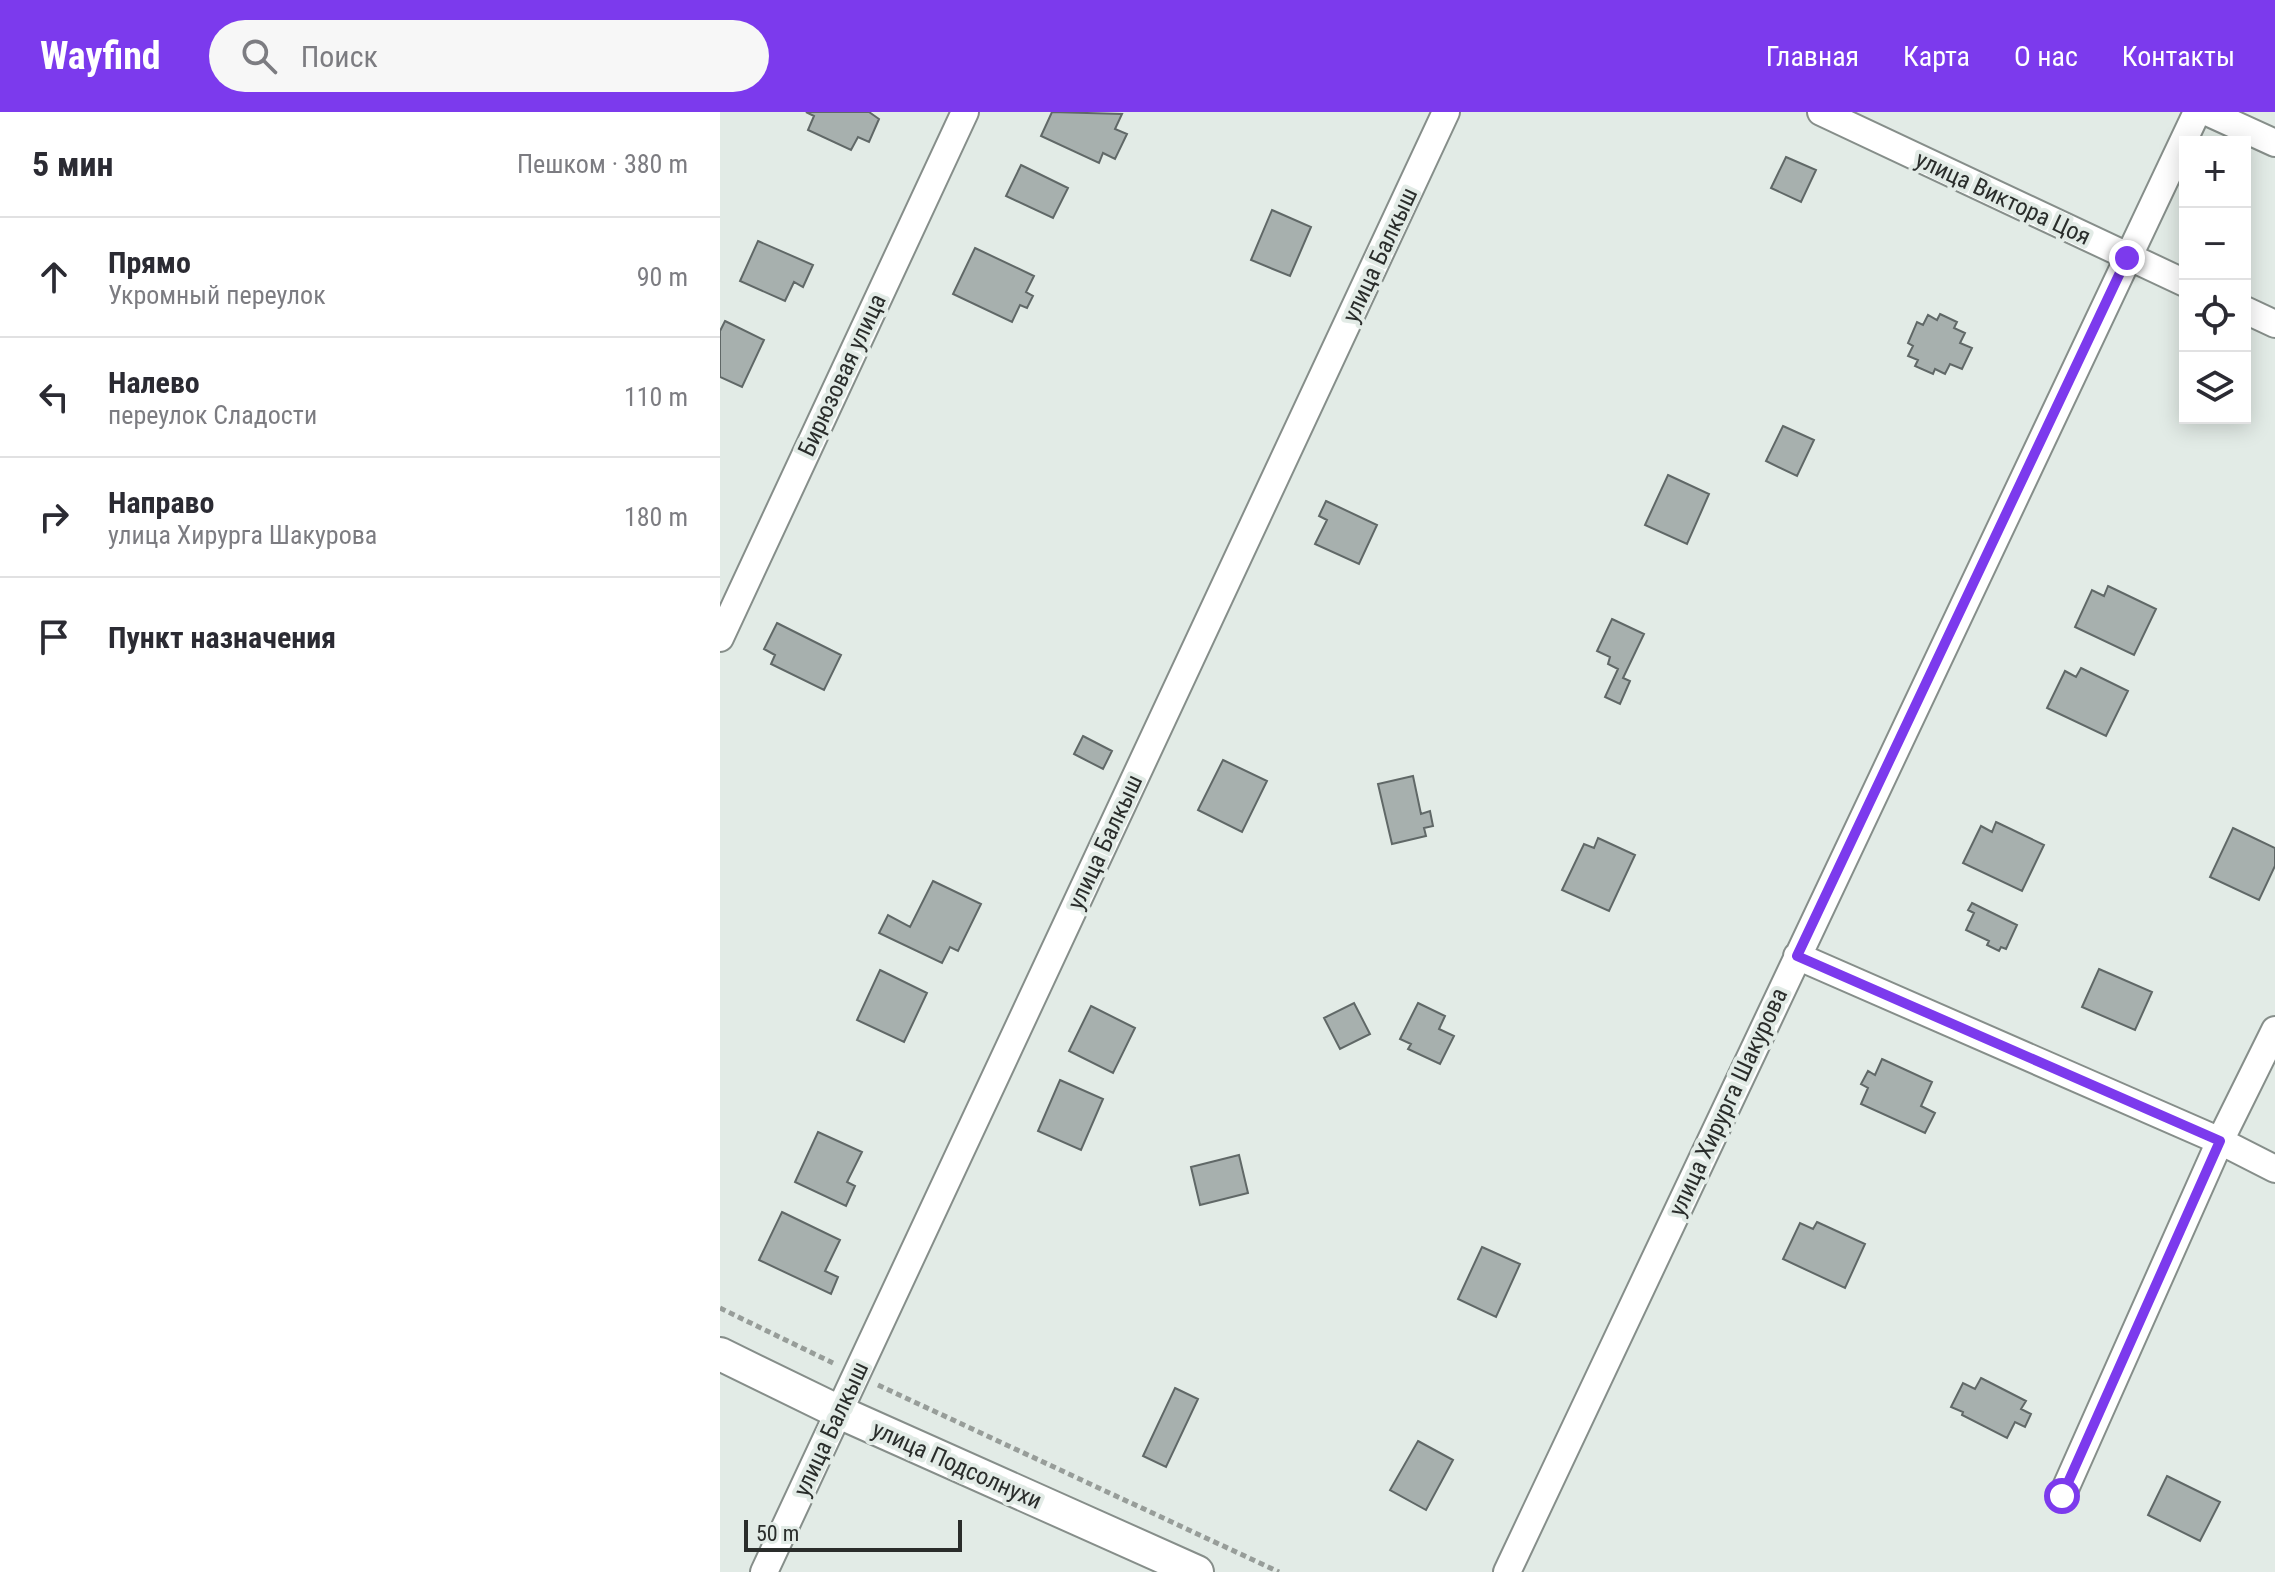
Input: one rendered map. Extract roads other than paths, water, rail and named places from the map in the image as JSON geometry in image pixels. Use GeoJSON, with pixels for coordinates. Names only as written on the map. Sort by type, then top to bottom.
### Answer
{"type":"FeatureCollection","features":[{"type":"Feature","properties":{"kind":"street","name":"Бирюзовая улица"},"geometry":{"type":"LineString","coordinates":[[720,638],[965,112]]}},
{"type":"Feature","properties":{"kind":"street","name":"улица Балкыш"},"geometry":{"type":"LineString","coordinates":[[764,1572],[1446,112]]}},
{"type":"Feature","properties":{"kind":"street","name":"улица Виктора Цоя"},"geometry":{"type":"LineString","coordinates":[[1821,112],[2179,280]]}},
{"type":"Feature","properties":{"kind":"street","name":"улица Хирурга Шакурова"},"geometry":{"type":"LineString","coordinates":[[1507,1572],[2197,112]]}},
{"type":"Feature","properties":{"kind":"street"},"geometry":{"type":"LineString","coordinates":[[2207,112],[2275,143]]}},
{"type":"Feature","properties":{"kind":"street"},"geometry":{"type":"LineString","coordinates":[[2251,313],[2275,324]]}},
{"type":"Feature","properties":{"kind":"street"},"geometry":{"type":"LineString","coordinates":[[1797,956],[2220,1141],[2275,1169]]}},
{"type":"Feature","properties":{"kind":"street"},"geometry":{"type":"LineString","coordinates":[[2062,1496],[2220,1141],[2275,1030]]}},
{"type":"Feature","properties":{"kind":"street","name":"улица Подсолнухи"},"geometry":{"type":"LineString","coordinates":[[720,1354],[839,1412],[1197,1572]]}}]}
